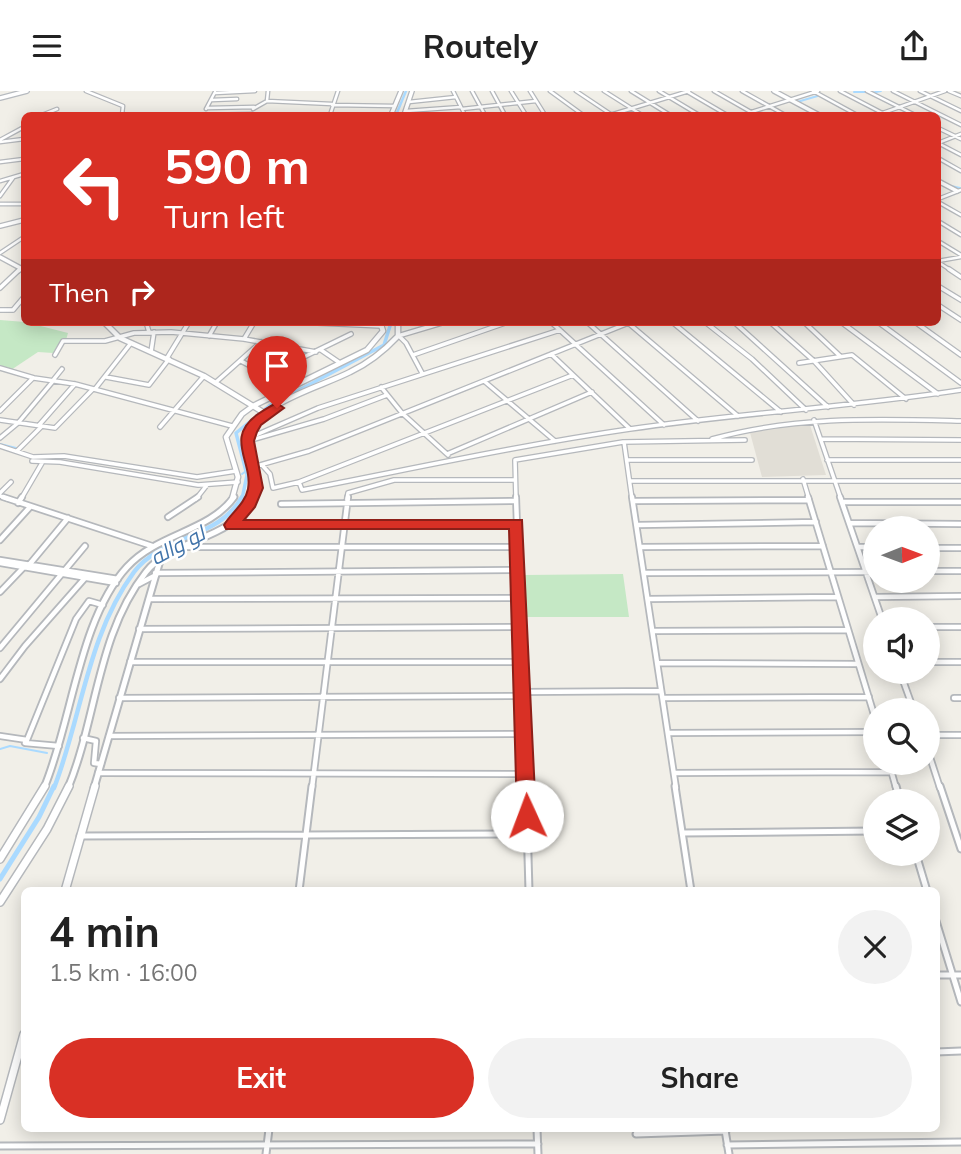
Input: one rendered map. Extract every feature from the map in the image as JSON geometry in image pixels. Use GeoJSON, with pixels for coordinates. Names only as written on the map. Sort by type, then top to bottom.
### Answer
{"type":"FeatureCollection","features":[{"type":"Feature","properties":{"kind":"main road"},"geometry":{"type":"LineString","coordinates":[[0,98],[27,91]]}},
{"type":"Feature","properties":{"kind":"street"},"geometry":{"type":"LineString","coordinates":[[86,91],[123,106],[122,112]]}},
{"type":"Feature","properties":{"kind":"street"},"geometry":{"type":"LineString","coordinates":[[205,112],[215,92],[255,91]]}},
{"type":"Feature","properties":{"kind":"street"},"geometry":{"type":"LineString","coordinates":[[267,101],[268,91]]}},
{"type":"Feature","properties":{"kind":"street"},"geometry":{"type":"LineString","coordinates":[[331,112],[338,91]]}},
{"type":"Feature","properties":{"kind":"street"},"geometry":{"type":"LineString","coordinates":[[392,112],[401,91]]}},
{"type":"Feature","properties":{"kind":"street"},"geometry":{"type":"LineString","coordinates":[[405,112],[412,91]]}},
{"type":"Feature","properties":{"kind":"street"},"geometry":{"type":"LineString","coordinates":[[453,91],[463,112]]}},
{"type":"Feature","properties":{"kind":"street"},"geometry":{"type":"LineString","coordinates":[[472,91],[483,112]]}},
{"type":"Feature","properties":{"kind":"street"},"geometry":{"type":"LineString","coordinates":[[492,91],[503,112]]}},
{"type":"Feature","properties":{"kind":"street"},"geometry":{"type":"LineString","coordinates":[[511,91],[524,112]]}},
{"type":"Feature","properties":{"kind":"street"},"geometry":{"type":"LineString","coordinates":[[530,91],[543,112]]}},
{"type":"Feature","properties":{"kind":"street"},"geometry":{"type":"LineString","coordinates":[[551,92],[561,91]]}},
{"type":"Feature","properties":{"kind":"street"},"geometry":{"type":"LineString","coordinates":[[576,91],[608,112]]}},
{"type":"Feature","properties":{"kind":"street"},"geometry":{"type":"LineString","coordinates":[[604,91],[636,112]]}},
{"type":"Feature","properties":{"kind":"street"},"geometry":{"type":"LineString","coordinates":[[632,91],[665,112]]}},
{"type":"Feature","properties":{"kind":"street"},"geometry":{"type":"LineString","coordinates":[[659,91],[694,112]]}},
{"type":"Feature","properties":{"kind":"street"},"geometry":{"type":"LineString","coordinates":[[622,112],[687,91],[722,112]]}},
{"type":"Feature","properties":{"kind":"street"},"geometry":{"type":"LineString","coordinates":[[715,91],[749,112]]}},
{"type":"Feature","properties":{"kind":"street"},"geometry":{"type":"LineString","coordinates":[[742,91],[779,112]]}},
{"type":"Feature","properties":{"kind":"street"},"geometry":{"type":"LineString","coordinates":[[775,91],[813,112]]}},
{"type":"Feature","properties":{"kind":"street"},"geometry":{"type":"LineString","coordinates":[[754,112],[815,91],[853,112]]}},
{"type":"Feature","properties":{"kind":"street"},"geometry":{"type":"LineString","coordinates":[[840,91],[880,112]]}},
{"type":"Feature","properties":{"kind":"street"},"geometry":{"type":"LineString","coordinates":[[867,91],[909,112]]}},
{"type":"Feature","properties":{"kind":"street"},"geometry":{"type":"LineString","coordinates":[[893,91],[935,112]]}},
{"type":"Feature","properties":{"kind":"street"},"geometry":{"type":"LineString","coordinates":[[920,91],[961,111]]}},
{"type":"Feature","properties":{"kind":"street"},"geometry":{"type":"LineString","coordinates":[[889,112],[947,91],[961,96]]}},
{"type":"Feature","properties":{"kind":"street"},"geometry":{"type":"LineString","coordinates":[[236,92],[237,107]]}},
{"type":"Feature","properties":{"kind":"street"},"geometry":{"type":"LineString","coordinates":[[551,92],[579,112]]}},
{"type":"Feature","properties":{"kind":"street"},"geometry":{"type":"LineString","coordinates":[[409,102],[456,97]]}},
{"type":"Feature","properties":{"kind":"street"},"geometry":{"type":"LineString","coordinates":[[212,100],[237,99]]}},
{"type":"Feature","properties":{"kind":"street"},"geometry":{"type":"LineString","coordinates":[[208,108],[254,107],[267,101],[394,106]]}},
{"type":"Feature","properties":{"kind":"street"},"geometry":{"type":"LineString","coordinates":[[416,112],[536,101]]}},
{"type":"Feature","properties":{"kind":"street"},"geometry":{"type":"LineString","coordinates":[[253,112],[254,107]]}},
{"type":"Feature","properties":{"kind":"street"},"geometry":{"type":"LineString","coordinates":[[50,112],[57,109]]}},
{"type":"Feature","properties":{"kind":"street"},"geometry":{"type":"LineString","coordinates":[[941,115],[961,125]]}},
{"type":"Feature","properties":{"kind":"street"},"geometry":{"type":"LineString","coordinates":[[0,141],[21,129]]}},
{"type":"Feature","properties":{"kind":"street"},"geometry":{"type":"LineString","coordinates":[[941,129],[961,139]]}},
{"type":"Feature","properties":{"kind":"street"},"geometry":{"type":"LineString","coordinates":[[941,142],[961,134]]}},
{"type":"Feature","properties":{"kind":"street"},"geometry":{"type":"LineString","coordinates":[[0,141],[21,139]]}},
{"type":"Feature","properties":{"kind":"street"},"geometry":{"type":"LineString","coordinates":[[941,145],[961,155]]}},
{"type":"Feature","properties":{"kind":"street"},"geometry":{"type":"LineString","coordinates":[[0,170],[0,162],[21,159]]}},
{"type":"Feature","properties":{"kind":"street"},"geometry":{"type":"LineString","coordinates":[[941,160],[961,171]]}},
{"type":"Feature","properties":{"kind":"street"},"geometry":{"type":"LineString","coordinates":[[0,181],[21,175]]}},
{"type":"Feature","properties":{"kind":"street"},"geometry":{"type":"LineString","coordinates":[[0,196],[14,178]]}},
{"type":"Feature","properties":{"kind":"street"},"geometry":{"type":"LineString","coordinates":[[956,191],[961,196]]}},
{"type":"Feature","properties":{"kind":"street"},"geometry":{"type":"LineString","coordinates":[[941,203],[961,215]]}},
{"type":"Feature","properties":{"kind":"street"},"geometry":{"type":"LineString","coordinates":[[0,204],[21,204]]}},
{"type":"Feature","properties":{"kind":"street"},"geometry":{"type":"LineString","coordinates":[[0,226],[21,220]]}},
{"type":"Feature","properties":{"kind":"street"},"geometry":{"type":"LineString","coordinates":[[941,223],[961,235]]}},
{"type":"Feature","properties":{"kind":"street"},"geometry":{"type":"LineString","coordinates":[[21,239],[0,255],[21,268]]}},
{"type":"Feature","properties":{"kind":"street"},"geometry":{"type":"LineString","coordinates":[[941,243],[961,256]]}},
{"type":"Feature","properties":{"kind":"street"},"geometry":{"type":"LineString","coordinates":[[941,261],[961,256]]}},
{"type":"Feature","properties":{"kind":"street"},"geometry":{"type":"LineString","coordinates":[[941,264],[961,277]]}},
{"type":"Feature","properties":{"kind":"street"},"geometry":{"type":"LineString","coordinates":[[0,288],[21,271]]}},
{"type":"Feature","properties":{"kind":"street"},"geometry":{"type":"LineString","coordinates":[[941,288],[961,300]]}},
{"type":"Feature","properties":{"kind":"street"},"geometry":{"type":"LineString","coordinates":[[0,310],[13,310],[21,301]]}},
{"type":"Feature","properties":{"kind":"street"},"geometry":{"type":"LineString","coordinates":[[941,307],[961,320]]}},
{"type":"Feature","properties":{"kind":"street"},"geometry":{"type":"LineString","coordinates":[[108,326],[120,338],[204,376],[265,413]]}},
{"type":"Feature","properties":{"kind":"street"},"geometry":{"type":"LineString","coordinates":[[148,326],[151,332],[151,352]]}},
{"type":"Feature","properties":{"kind":"street"},"geometry":{"type":"LineString","coordinates":[[106,377],[149,385],[168,359],[186,326]]}},
{"type":"Feature","properties":{"kind":"street"},"geometry":{"type":"LineString","coordinates":[[209,336],[215,326]]}},
{"type":"Feature","properties":{"kind":"street"},"geometry":{"type":"LineString","coordinates":[[244,339],[252,326]]}},
{"type":"Feature","properties":{"kind":"street"},"geometry":{"type":"LineString","coordinates":[[0,859],[45,788],[77,679],[104,605],[117,581],[137,557],[152,546],[221,512],[231,501],[238,482],[226,437],[232,426],[254,407],[374,344],[383,331],[382,326]]}},
{"type":"Feature","properties":{"kind":"street"},"geometry":{"type":"LineString","coordinates":[[398,326],[398,336],[413,355],[422,373]]}},
{"type":"Feature","properties":{"kind":"street"},"geometry":{"type":"LineString","coordinates":[[231,525],[250,503],[256,488],[248,438],[256,422],[265,413],[378,356],[398,336],[432,326]]}},
{"type":"Feature","properties":{"kind":"street"},"geometry":{"type":"LineString","coordinates":[[413,355],[496,326]]}},
{"type":"Feature","properties":{"kind":"street"},"geometry":{"type":"LineString","coordinates":[[556,326],[664,425]]}},
{"type":"Feature","properties":{"kind":"street"},"geometry":{"type":"LineString","coordinates":[[592,326],[698,421]]}},
{"type":"Feature","properties":{"kind":"street"},"geometry":{"type":"LineString","coordinates":[[253,467],[309,451],[619,326]]}},
{"type":"Feature","properties":{"kind":"street"},"geometry":{"type":"LineString","coordinates":[[633,326],[739,416]]}},
{"type":"Feature","properties":{"kind":"street"},"geometry":{"type":"LineString","coordinates":[[677,326],[781,412]]}},
{"type":"Feature","properties":{"kind":"street"},"geometry":{"type":"LineString","coordinates":[[710,326],[806,410]]}},
{"type":"Feature","properties":{"kind":"street"},"geometry":{"type":"LineString","coordinates":[[738,326],[828,407]]}},
{"type":"Feature","properties":{"kind":"street"},"geometry":{"type":"LineString","coordinates":[[775,326],[814,361],[855,405]]}},
{"type":"Feature","properties":{"kind":"street"},"geometry":{"type":"LineString","coordinates":[[808,326],[841,357]]}},
{"type":"Feature","properties":{"kind":"street"},"geometry":{"type":"LineString","coordinates":[[846,326],[939,394]]}},
{"type":"Feature","properties":{"kind":"street"},"geometry":{"type":"LineString","coordinates":[[883,326],[961,383]]}},
{"type":"Feature","properties":{"kind":"street"},"geometry":{"type":"LineString","coordinates":[[921,326],[961,355]]}},
{"type":"Feature","properties":{"kind":"street"},"geometry":{"type":"LineString","coordinates":[[248,438],[318,408],[560,330]]}},
{"type":"Feature","properties":{"kind":"street"},"geometry":{"type":"LineString","coordinates":[[55,355],[62,341],[120,338],[134,333],[151,332],[244,339],[318,351],[340,363]]}},
{"type":"Feature","properties":{"kind":"street"},"geometry":{"type":"LineString","coordinates":[[241,361],[267,375],[351,334]]}},
{"type":"Feature","properties":{"kind":"street"},"geometry":{"type":"LineString","coordinates":[[215,383],[261,342]]}},
{"type":"Feature","properties":{"kind":"street"},"geometry":{"type":"LineString","coordinates":[[0,420],[55,428],[106,377],[131,343]]}},
{"type":"Feature","properties":{"kind":"street"},"geometry":{"type":"LineString","coordinates":[[551,354],[630,429]]}},
{"type":"Feature","properties":{"kind":"street"},"geometry":{"type":"LineString","coordinates":[[799,363],[852,355],[906,399]]}},
{"type":"Feature","properties":{"kind":"street"},"geometry":{"type":"LineString","coordinates":[[0,368],[34,378],[75,384],[232,426]]}},
{"type":"Feature","properties":{"kind":"street"},"geometry":{"type":"LineString","coordinates":[[0,438],[19,421],[62,369]]}},
{"type":"Feature","properties":{"kind":"street"},"geometry":{"type":"LineString","coordinates":[[262,465],[270,474],[273,488],[299,482],[573,375]]}},
{"type":"Feature","properties":{"kind":"street"},"geometry":{"type":"LineString","coordinates":[[160,427],[204,376]]}},
{"type":"Feature","properties":{"kind":"street"},"geometry":{"type":"LineString","coordinates":[[0,411],[34,378]]}},
{"type":"Feature","properties":{"kind":"street"},"geometry":{"type":"LineString","coordinates":[[484,381],[556,441]]}},
{"type":"Feature","properties":{"kind":"street"},"geometry":{"type":"LineString","coordinates":[[17,451],[75,384]]}},
{"type":"Feature","properties":{"kind":"street"},"geometry":{"type":"LineString","coordinates":[[381,387],[402,413],[454,460]]}},
{"type":"Feature","properties":{"kind":"street"},"geometry":{"type":"LineString","coordinates":[[299,482],[302,490],[630,429],[906,399],[961,390]]}},
{"type":"Feature","properties":{"kind":"street"},"geometry":{"type":"LineString","coordinates":[[447,454],[592,392]]}},
{"type":"Feature","properties":{"kind":"street"},"geometry":{"type":"LineString","coordinates":[[248,438],[270,437],[387,395]]}},
{"type":"Feature","properties":{"kind":"street"},"geometry":{"type":"LineString","coordinates":[[814,420],[863,563]]}},
{"type":"Feature","properties":{"kind":"street"},"geometry":{"type":"LineString","coordinates":[[708,440],[744,428],[814,420],[961,421]]}},
{"type":"Feature","properties":{"kind":"street"},"geometry":{"type":"LineString","coordinates":[[821,439],[961,440]]}},
{"type":"Feature","properties":{"kind":"street"},"geometry":{"type":"LineString","coordinates":[[529,887],[515,460],[624,442],[745,440]]}},
{"type":"Feature","properties":{"kind":"street"},"geometry":{"type":"LineString","coordinates":[[624,442],[690,887]]}},
{"type":"Feature","properties":{"kind":"street"},"geometry":{"type":"LineString","coordinates":[[0,446],[33,457],[64,456],[197,477],[236,471]]}},
{"type":"Feature","properties":{"kind":"street"},"geometry":{"type":"LineString","coordinates":[[628,460],[752,460]]}},
{"type":"Feature","properties":{"kind":"street"},"geometry":{"type":"LineString","coordinates":[[827,460],[961,460]]}},
{"type":"Feature","properties":{"kind":"street"},"geometry":{"type":"LineString","coordinates":[[32,461],[207,485],[238,482]]}},
{"type":"Feature","properties":{"kind":"street"},"geometry":{"type":"LineString","coordinates":[[18,502],[42,463]]}},
{"type":"Feature","properties":{"kind":"street"},"geometry":{"type":"LineString","coordinates":[[120,698],[522,694],[869,697],[803,479]]}},
{"type":"Feature","properties":{"kind":"street"},"geometry":{"type":"LineString","coordinates":[[300,887],[348,493],[385,481],[515,480]]}},
{"type":"Feature","properties":{"kind":"street"},"geometry":{"type":"LineString","coordinates":[[631,481],[961,481]]}},
{"type":"Feature","properties":{"kind":"street"},"geometry":{"type":"LineString","coordinates":[[11,482],[0,495],[152,546]]}},
{"type":"Feature","properties":{"kind":"street"},"geometry":{"type":"LineString","coordinates":[[168,517],[200,496],[207,485]]}},
{"type":"Feature","properties":{"kind":"street"},"geometry":{"type":"LineString","coordinates":[[634,501],[809,500]]}},
{"type":"Feature","properties":{"kind":"street"},"geometry":{"type":"LineString","coordinates":[[281,504],[516,501]]}},
{"type":"Feature","properties":{"kind":"street"},"geometry":{"type":"LineString","coordinates":[[842,502],[961,502]]}},
{"type":"Feature","properties":{"kind":"street"},"geometry":{"type":"LineString","coordinates":[[0,540],[30,507]]}},
{"type":"Feature","properties":{"kind":"street"},"geometry":{"type":"LineString","coordinates":[[0,592],[68,518]]}},
{"type":"Feature","properties":{"kind":"street"},"geometry":{"type":"LineString","coordinates":[[638,525],[816,522]]}},
{"type":"Feature","properties":{"kind":"street"},"geometry":{"type":"LineString","coordinates":[[849,523],[961,524]]}},
{"type":"Feature","properties":{"kind":"street"},"geometry":{"type":"LineString","coordinates":[[0,902],[54,817],[69,783],[120,619],[138,584],[156,560],[231,525],[516,524]]}},
{"type":"Feature","properties":{"kind":"street"},"geometry":{"type":"LineString","coordinates":[[0,648],[85,546]]}},
{"type":"Feature","properties":{"kind":"street"},"geometry":{"type":"LineString","coordinates":[[641,548],[823,546]]}},
{"type":"Feature","properties":{"kind":"street"},"geometry":{"type":"LineString","coordinates":[[183,547],[517,547]]}},
{"type":"Feature","properties":{"kind":"street"},"geometry":{"type":"LineString","coordinates":[[858,547],[863,547]]}},
{"type":"Feature","properties":{"kind":"street"},"geometry":{"type":"LineString","coordinates":[[940,548],[961,548]]}},
{"type":"Feature","properties":{"kind":"street"},"geometry":{"type":"LineString","coordinates":[[66,887],[161,557]]}},
{"type":"Feature","properties":{"kind":"street"},"geometry":{"type":"LineString","coordinates":[[0,561],[85,578],[117,581]]}},
{"type":"Feature","properties":{"kind":"street"},"geometry":{"type":"LineString","coordinates":[[138,584],[156,574],[518,570]]}},
{"type":"Feature","properties":{"kind":"street"},"geometry":{"type":"LineString","coordinates":[[940,571],[961,571]]}},
{"type":"Feature","properties":{"kind":"street"},"geometry":{"type":"LineString","coordinates":[[644,573],[863,572]]}},
{"type":"Feature","properties":{"kind":"street"},"geometry":{"type":"LineString","coordinates":[[63,574],[117,581]]}},
{"type":"Feature","properties":{"kind":"street"},"geometry":{"type":"LineString","coordinates":[[0,679],[25,646],[43,629],[85,578]]}},
{"type":"Feature","properties":{"kind":"street"},"geometry":{"type":"LineString","coordinates":[[873,593],[878,607]]}},
{"type":"Feature","properties":{"kind":"street"},"geometry":{"type":"LineString","coordinates":[[874,597],[961,596]]}},
{"type":"Feature","properties":{"kind":"street"},"geometry":{"type":"LineString","coordinates":[[649,599],[838,597]]}},
{"type":"Feature","properties":{"kind":"street"},"geometry":{"type":"LineString","coordinates":[[148,599],[519,598]]}},
{"type":"Feature","properties":{"kind":"street"},"geometry":{"type":"LineString","coordinates":[[59,746],[25,743],[76,619],[89,601],[104,605]]}},
{"type":"Feature","properties":{"kind":"street"},"geometry":{"type":"LineString","coordinates":[[139,629],[520,627]]}},
{"type":"Feature","properties":{"kind":"street"},"geometry":{"type":"LineString","coordinates":[[940,627],[961,627]]}},
{"type":"Feature","properties":{"kind":"street"},"geometry":{"type":"LineString","coordinates":[[653,631],[848,630]]}},
{"type":"Feature","properties":{"kind":"street"},"geometry":{"type":"LineString","coordinates":[[130,662],[521,662]]}},
{"type":"Feature","properties":{"kind":"street"},"geometry":{"type":"LineString","coordinates":[[940,662],[961,662]]}},
{"type":"Feature","properties":{"kind":"street"},"geometry":{"type":"LineString","coordinates":[[658,663],[859,664]]}},
{"type":"Feature","properties":{"kind":"street"},"geometry":{"type":"LineString","coordinates":[[954,698],[961,698]]}},
{"type":"Feature","properties":{"kind":"street"},"geometry":{"type":"LineString","coordinates":[[668,733],[863,732]]}},
{"type":"Feature","properties":{"kind":"street"},"geometry":{"type":"LineString","coordinates":[[109,736],[524,734]]}},
{"type":"Feature","properties":{"kind":"street"},"geometry":{"type":"LineString","coordinates":[[940,735],[961,735]]}},
{"type":"Feature","properties":{"kind":"street"},"geometry":{"type":"LineString","coordinates":[[0,736],[27,740]]}},
{"type":"Feature","properties":{"kind":"street"},"geometry":{"type":"LineString","coordinates":[[83,739],[96,741],[94,763],[101,764]]}},
{"type":"Feature","properties":{"kind":"street"},"geometry":{"type":"LineString","coordinates":[[674,773],[863,772]]}},
{"type":"Feature","properties":{"kind":"street"},"geometry":{"type":"LineString","coordinates":[[98,773],[525,774]]}},
{"type":"Feature","properties":{"kind":"street"},"geometry":{"type":"LineString","coordinates":[[937,775],[959,835],[961,849]]}},
{"type":"Feature","properties":{"kind":"street"},"geometry":{"type":"LineString","coordinates":[[682,833],[863,831]]}},
{"type":"Feature","properties":{"kind":"street"},"geometry":{"type":"LineString","coordinates":[[80,836],[527,834]]}},
{"type":"Feature","properties":{"kind":"street"},"geometry":{"type":"LineString","coordinates":[[920,866],[926,887]]}},
{"type":"Feature","properties":{"kind":"street"},"geometry":{"type":"LineString","coordinates":[[940,934],[961,1002]]}},
{"type":"Feature","properties":{"kind":"street"},"geometry":{"type":"LineString","coordinates":[[940,975],[961,975]]}},
{"type":"Feature","properties":{"kind":"street"},"geometry":{"type":"LineString","coordinates":[[940,1052],[961,1051]]}},
{"type":"Feature","properties":{"kind":"street"},"geometry":{"type":"LineString","coordinates":[[0,1121],[21,1056]]}},
{"type":"Feature","properties":{"kind":"street"},"geometry":{"type":"LineString","coordinates":[[266,1154],[269,1132]]}},
{"type":"Feature","properties":{"kind":"street"},"geometry":{"type":"LineString","coordinates":[[537,1132],[538,1154]]}},
{"type":"Feature","properties":{"kind":"street"},"geometry":{"type":"LineString","coordinates":[[636,1134],[680,1132]]}},
{"type":"Feature","properties":{"kind":"street"},"geometry":{"type":"LineString","coordinates":[[725,1132],[729,1154]]}},
{"type":"Feature","properties":{"kind":"street"},"geometry":{"type":"LineString","coordinates":[[727,1145],[961,1142]]}},
{"type":"Feature","properties":{"kind":"street"},"geometry":{"type":"LineString","coordinates":[[0,1146],[538,1144]]}},
{"type":"Feature","properties":{"kind":"shaded area"},"geometry":{"type":"Polygon","coordinates":[[[809,422],[826,475],[762,477],[749,429],[809,422]]]}},
{"type":"Feature","properties":{"kind":"green space"},"geometry":{"type":"Polygon","coordinates":[[[0,320],[21,322],[21,326],[41,326],[68,333],[66,340],[61,341],[53,353],[38,352],[11,370],[0,366],[0,320]]]}},
{"type":"Feature","properties":{"kind":"green space"},"geometry":{"type":"Polygon","coordinates":[[[623,574],[629,617],[526,617],[525,575],[623,574]]]}},
{"type":"Feature","properties":{"kind":"waterway","name":"لو واله"},"geometry":{"type":"LineString","coordinates":[[397,112],[406,91]]}},
{"type":"Feature","properties":{"kind":"waterway"},"geometry":{"type":"LineString","coordinates":[[871,93],[881,91]]}},
{"type":"Feature","properties":{"kind":"waterway"},"geometry":{"type":"LineString","coordinates":[[854,92],[866,92]]}},
{"type":"Feature","properties":{"kind":"waterway"},"geometry":{"type":"LineString","coordinates":[[797,102],[821,95]]}},
{"type":"Feature","properties":{"kind":"waterway"},"geometry":{"type":"LineString","coordinates":[[951,186],[960,188]]}},
{"type":"Feature","properties":{"kind":"waterway","name":"لو واله"},"geometry":{"type":"LineString","coordinates":[[242,499],[247,475],[236,433],[269,406],[384,345],[390,326]]}},
{"type":"Feature","properties":{"kind":"waterway"},"geometry":{"type":"LineString","coordinates":[[0,444],[16,448]]}},
{"type":"Feature","properties":{"kind":"waterway","name":"لو واله"},"geometry":{"type":"LineString","coordinates":[[242,474],[246,471]]}},
{"type":"Feature","properties":{"kind":"waterway","name":"لو واله"},"geometry":{"type":"LineString","coordinates":[[54,788],[95,649],[118,597],[134,572],[159,551],[219,521],[232,511],[242,497]]}},
{"type":"Feature","properties":{"kind":"waterway"},"geometry":{"type":"LineString","coordinates":[[0,749],[10,746],[47,753]]}},
{"type":"Feature","properties":{"kind":"waterway","name":"لو واله"},"geometry":{"type":"LineString","coordinates":[[0,879],[39,817],[54,786]]}},
{"type":"Feature","properties":{"kind":"route"},"geometry":{"type":"LineString","coordinates":[[277,408],[256,422],[250,432],[247,441],[256,488],[250,503],[231,525],[516,524],[527,816]]}}]}
